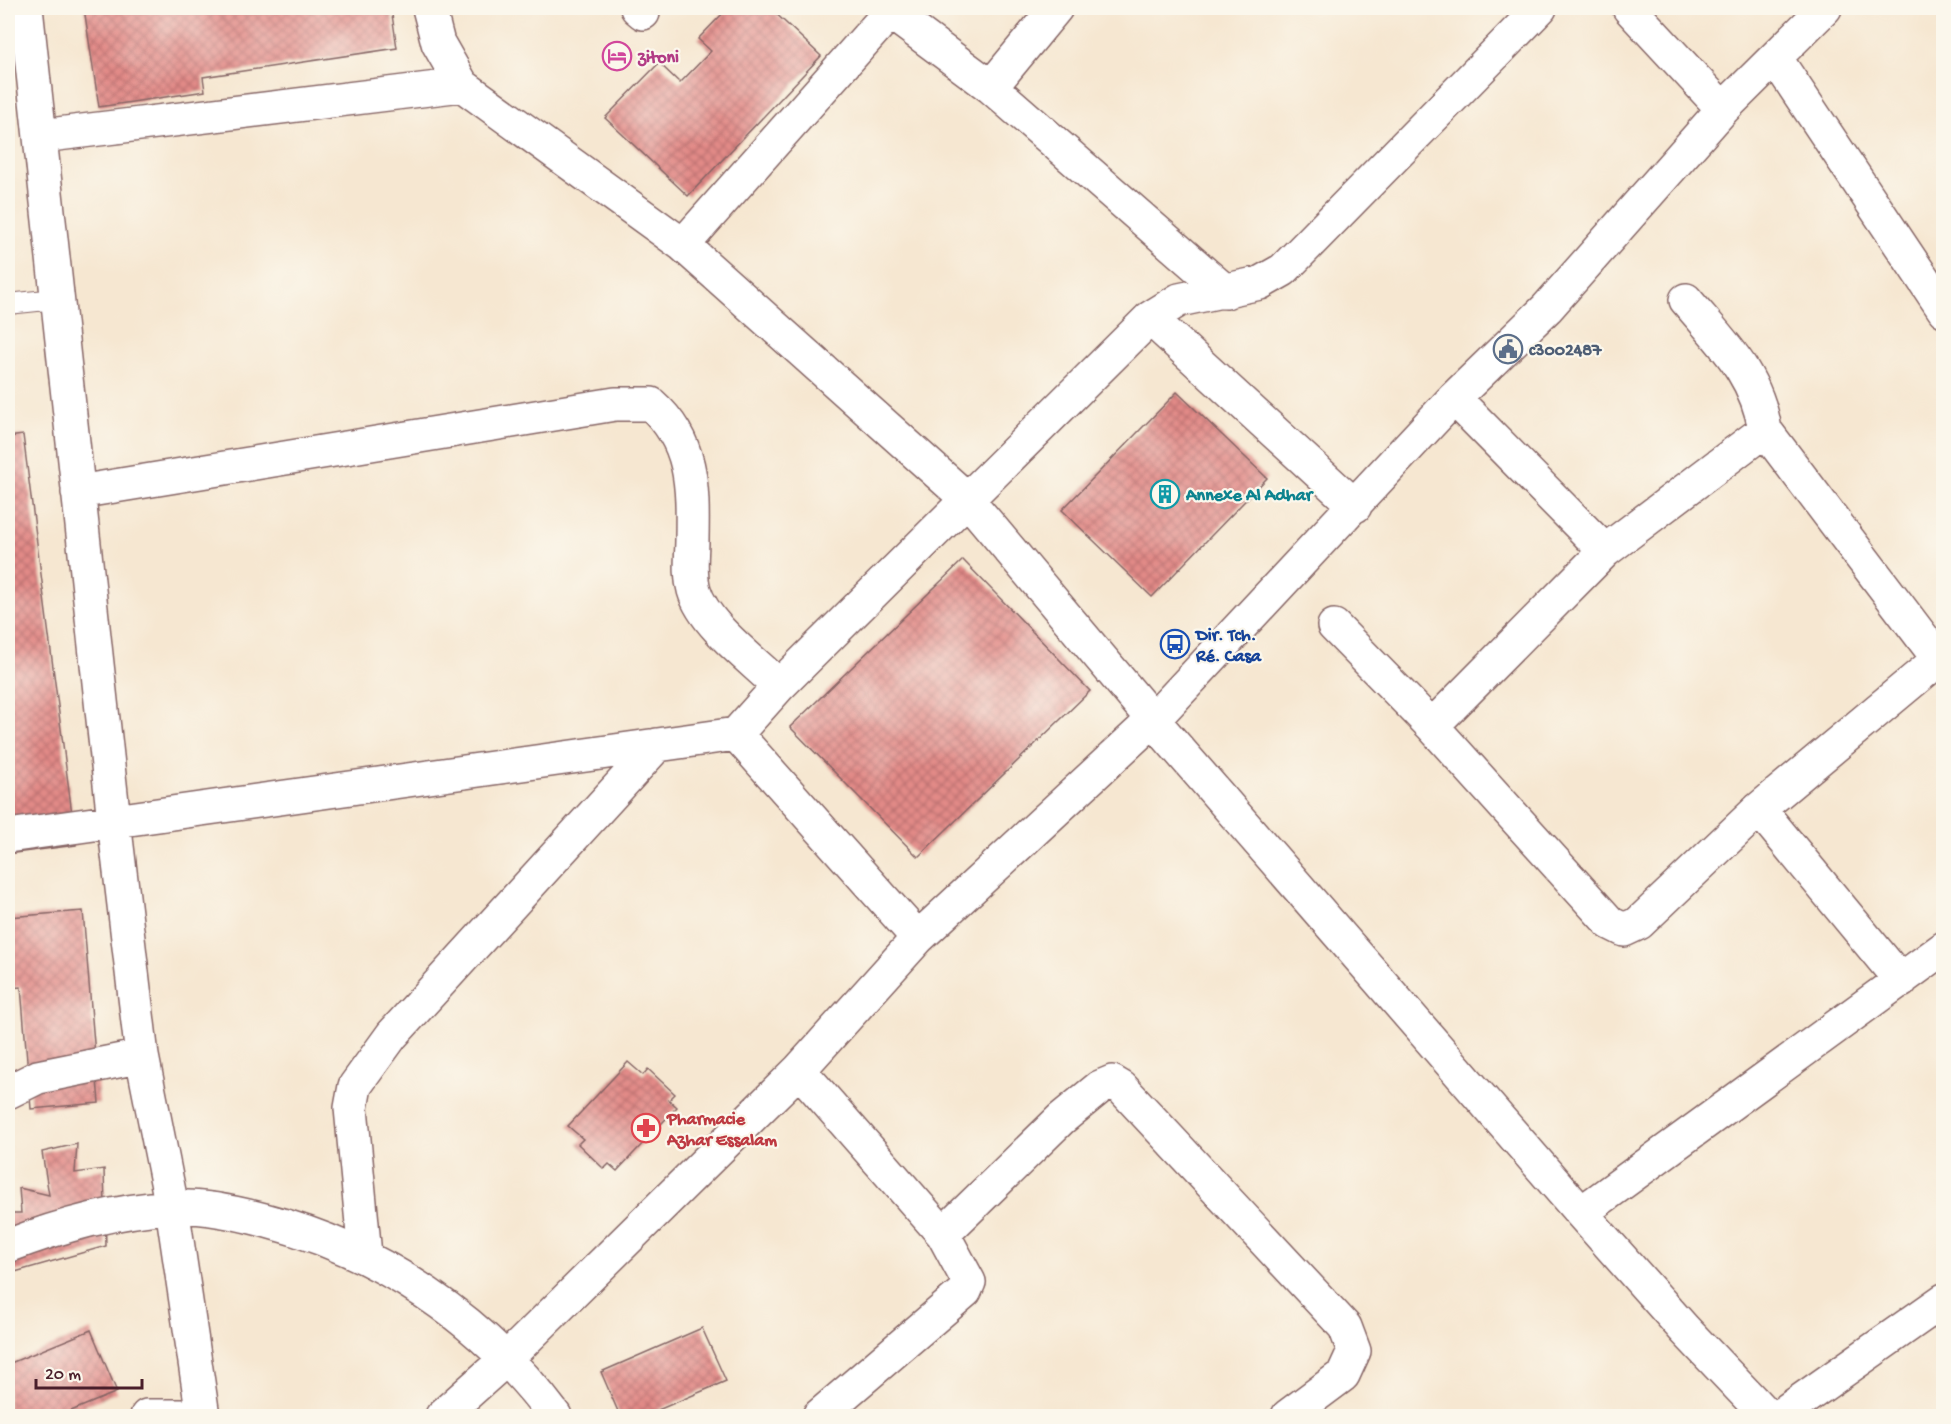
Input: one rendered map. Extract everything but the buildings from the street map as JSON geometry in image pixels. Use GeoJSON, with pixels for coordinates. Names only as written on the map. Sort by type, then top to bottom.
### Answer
{"type":"FeatureCollection","features":[{"type":"Feature","properties":{"kind":"street"},"geometry":{"type":"LineString","coordinates":[[26,8],[56,299],[142,1056],[172,1207],[203,1416],[147,1416]]}},
{"type":"Feature","properties":{"kind":"street"},"geometry":{"type":"LineString","coordinates":[[429,8],[438,43],[462,84],[683,245],[967,499],[1152,720],[1581,1213],[1685,1330],[1767,1416]]}},
{"type":"Feature","properties":{"kind":"street"},"geometry":{"type":"LineString","coordinates":[[991,87],[1056,8]]}},
{"type":"Feature","properties":{"kind":"street"},"geometry":{"type":"LineString","coordinates":[[8,836],[736,734],[779,686],[1150,318],[1179,300],[1226,292],[1260,283],[1282,270],[1540,8]]}},
{"type":"Feature","properties":{"kind":"street"},"geometry":{"type":"LineString","coordinates":[[1629,8],[1723,109]]}},
{"type":"Feature","properties":{"kind":"street"},"geometry":{"type":"LineString","coordinates":[[442,1416],[507,1358],[799,1070],[918,938],[1152,720],[1454,398],[1547,308],[1723,109],[1825,8]]}},
{"type":"Feature","properties":{"kind":"street"},"geometry":{"type":"LineString","coordinates":[[683,245],[890,10],[991,87],[1226,292]]}},
{"type":"Feature","properties":{"kind":"street"},"geometry":{"type":"LineString","coordinates":[[1776,59],[1944,309]]}},
{"type":"Feature","properties":{"kind":"street"},"geometry":{"type":"LineString","coordinates":[[41,136],[462,84]]}},
{"type":"Feature","properties":{"kind":"street"},"geometry":{"type":"LineString","coordinates":[[1334,626],[1432,726],[1610,922],[1624,930],[1639,922],[1760,809],[1941,663],[1766,430],[1761,403],[1748,376],[1686,300]]}},
{"type":"Feature","properties":{"kind":"street"},"geometry":{"type":"LineString","coordinates":[[1150,318],[1355,506]]}},
{"type":"Feature","properties":{"kind":"street"},"geometry":{"type":"LineString","coordinates":[[1454,398],[1605,551]]}},
{"type":"Feature","properties":{"kind":"street"},"geometry":{"type":"LineString","coordinates":[[78,492],[615,404],[651,404],[670,420],[684,448],[692,504],[691,573],[694,591],[704,613],[779,686]]}},
{"type":"Feature","properties":{"kind":"street"},"geometry":{"type":"LineString","coordinates":[[1432,726],[1605,551],[1766,430]]}},
{"type":"Feature","properties":{"kind":"street"},"geometry":{"type":"LineString","coordinates":[[736,734],[918,938]]}},
{"type":"Feature","properties":{"kind":"street"},"geometry":{"type":"LineString","coordinates":[[365,1256],[351,1108],[355,1086],[392,1035],[657,745]]}},
{"type":"Feature","properties":{"kind":"street"},"geometry":{"type":"LineString","coordinates":[[1760,809],[1901,981]]}},
{"type":"Feature","properties":{"kind":"street"},"geometry":{"type":"LineString","coordinates":[[1581,1213],[1944,948]]}},
{"type":"Feature","properties":{"kind":"street"},"geometry":{"type":"LineString","coordinates":[[8,1092],[38,1077],[142,1056]]}},
{"type":"Feature","properties":{"kind":"street"},"geometry":{"type":"LineString","coordinates":[[799,1070],[943,1234],[969,1282],[965,1291],[819,1416]]}},
{"type":"Feature","properties":{"kind":"street"},"geometry":{"type":"LineString","coordinates":[[943,1234],[1061,1119],[1100,1087],[1112,1082],[1122,1088],[1345,1327],[1354,1351],[1343,1375],[1288,1416]]}},
{"type":"Feature","properties":{"kind":"street"},"geometry":{"type":"LineString","coordinates":[[8,1246],[62,1227],[116,1214],[172,1207],[233,1211],[301,1229],[365,1256],[463,1319],[507,1358],[555,1416]]}},
{"type":"Feature","properties":{"kind":"street"},"geometry":{"type":"LineString","coordinates":[[1779,1416],[1944,1300]]}},
{"type":"Feature","properties":{"kind":"lane"},"geometry":{"type":"LineString","coordinates":[[8,304],[56,299]]}},
{"type":"Feature","properties":{"kind":"place","name":"zitoni"},"geometry":{"type":"Point","coordinates":[617,56]}},
{"type":"Feature","properties":{"kind":"place","name":"c3002487"},"geometry":{"type":"Point","coordinates":[1508,349]}},
{"type":"Feature","properties":{"kind":"place","name":"Annexe Al Adhar"},"geometry":{"type":"Point","coordinates":[1165,494]}},
{"type":"Feature","properties":{"kind":"place","name":"Dir. Tch. Ré. Casa"},"geometry":{"type":"Point","coordinates":[1175,644]}},
{"type":"Feature","properties":{"kind":"place","name":"Pharmacie Azhar Essalam"},"geometry":{"type":"Point","coordinates":[646,1128]}}]}
